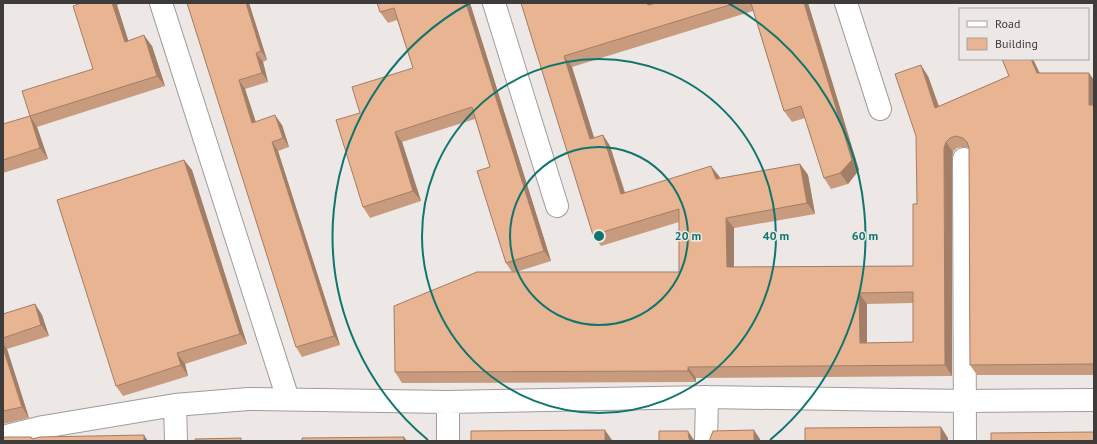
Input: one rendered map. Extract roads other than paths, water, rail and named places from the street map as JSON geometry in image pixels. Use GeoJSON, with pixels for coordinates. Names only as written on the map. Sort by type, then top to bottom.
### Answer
{"type":"FeatureCollection","features":[{"type":"Feature","properties":{"kind":"street"},"geometry":{"type":"LineString","coordinates":[[162,3],[288,399]]}},
{"type":"Feature","properties":{"kind":"street"},"geometry":{"type":"LineString","coordinates":[[494,3],[557,206]]}},
{"type":"Feature","properties":{"kind":"street"},"geometry":{"type":"LineString","coordinates":[[846,3],[880,108]]}},
{"type":"Feature","properties":{"kind":"street"},"geometry":{"type":"LineString","coordinates":[[964,159],[966,441]]}},
{"type":"Feature","properties":{"kind":"street"},"geometry":{"type":"LineString","coordinates":[[706,441],[707,397]]}},
{"type":"Feature","properties":{"kind":"street"},"geometry":{"type":"LineString","coordinates":[[3,437],[43,427],[176,405],[248,399],[448,402],[707,397],[965,401],[1094,400]]}},
{"type":"Feature","properties":{"kind":"street"},"geometry":{"type":"LineString","coordinates":[[448,402],[448,441]]}},
{"type":"Feature","properties":{"kind":"street"},"geometry":{"type":"LineString","coordinates":[[176,405],[176,441]]}}]}
